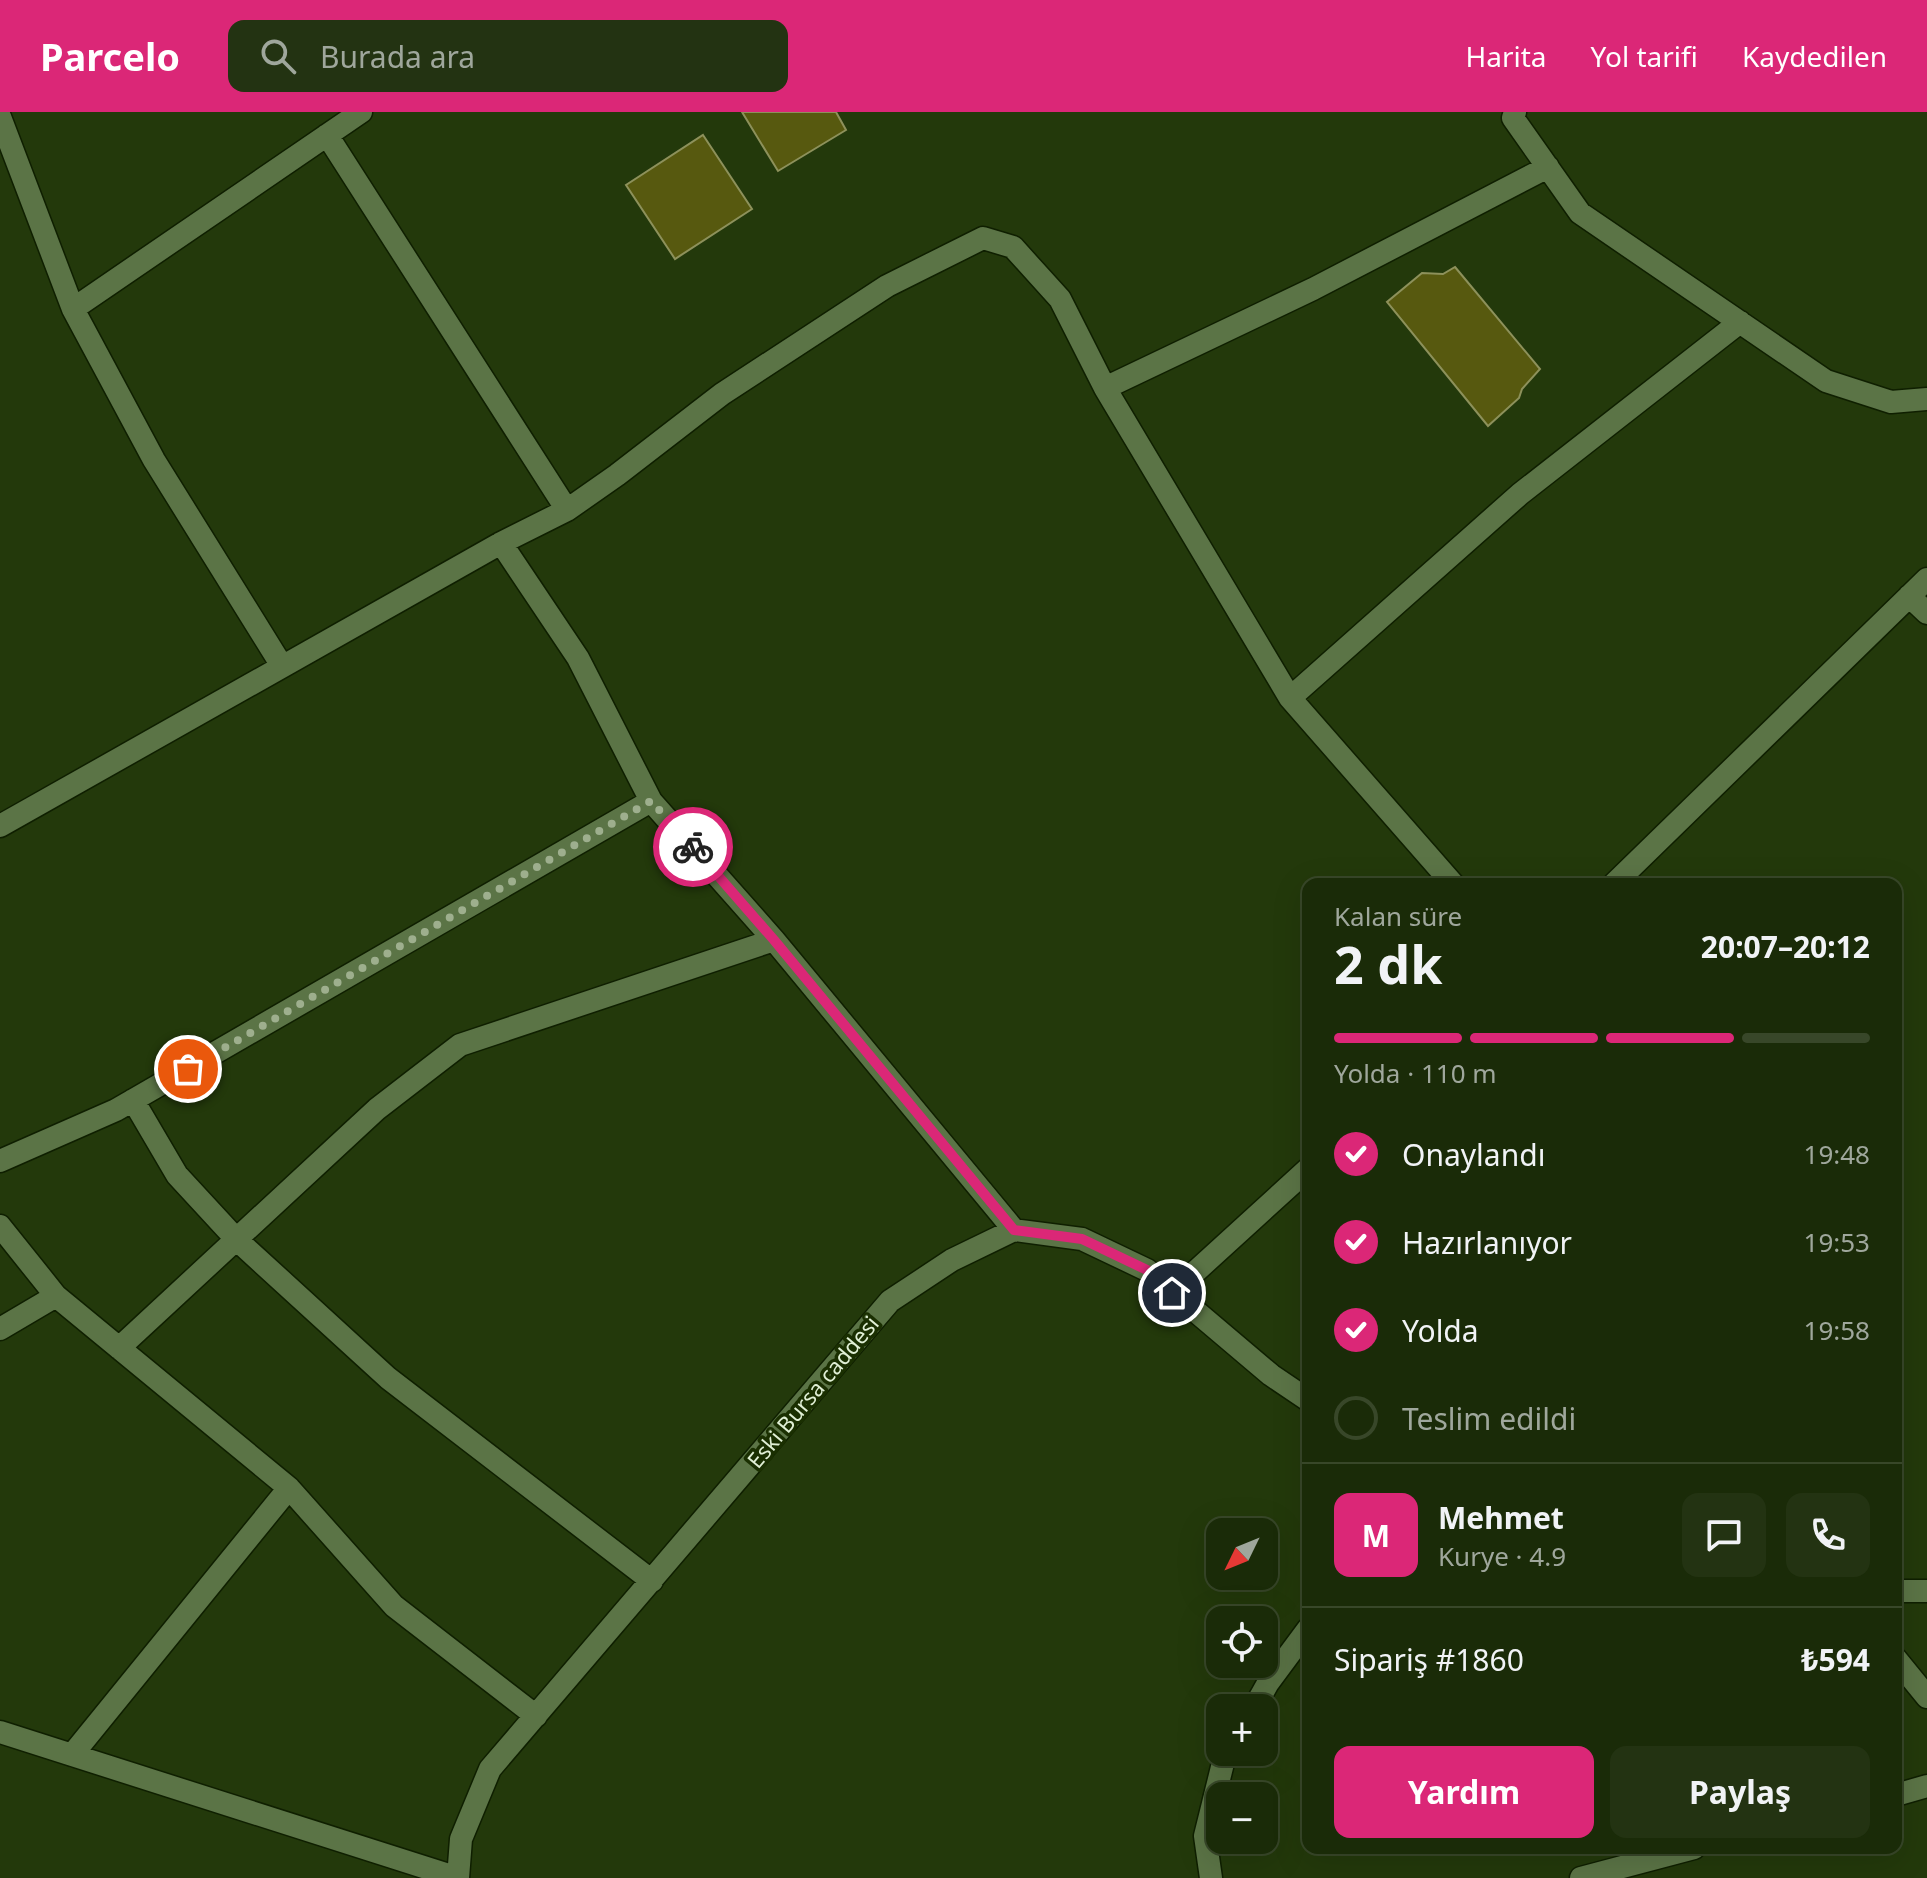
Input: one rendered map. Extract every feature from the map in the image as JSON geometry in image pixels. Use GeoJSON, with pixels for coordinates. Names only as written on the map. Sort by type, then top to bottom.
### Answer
{"type":"FeatureCollection","features":[{"type":"Feature","properties":{"kind":"street"},"geometry":{"type":"LineString","coordinates":[[73,309],[361,112]]}},
{"type":"Feature","properties":{"kind":"street"},"geometry":{"type":"LineString","coordinates":[[1515,112],[1513,118],[1580,213],[1826,381],[1891,402],[1927,399]]}},
{"type":"Feature","properties":{"kind":"street"},"geometry":{"type":"LineString","coordinates":[[0,117],[73,309],[154,460],[282,666]]}},
{"type":"Feature","properties":{"kind":"street"},"geometry":{"type":"LineString","coordinates":[[327,135],[567,510]]}},
{"type":"Feature","properties":{"kind":"street"},"geometry":{"type":"LineString","coordinates":[[1105,388],[1313,289],[1548,167]]}},
{"type":"Feature","properties":{"kind":"street"},"geometry":{"type":"LineString","coordinates":[[0,177],[26,184]]}},
{"type":"Feature","properties":{"kind":"street"},"geometry":{"type":"LineString","coordinates":[[0,826],[501,543],[567,510],[722,394],[887,286],[983,238],[1013,247],[1060,299],[1105,388],[1290,698],[1448,878]]}},
{"type":"Feature","properties":{"kind":"street"},"geometry":{"type":"LineString","coordinates":[[1290,698],[1520,494],[1740,322]]}},
{"type":"Feature","properties":{"kind":"street"},"geometry":{"type":"LineString","coordinates":[[501,543],[578,658],[651,801],[774,940],[1014,1230],[1082,1239],[1147,1270],[1271,1375],[1302,1396]]}},
{"type":"Feature","properties":{"kind":"street"},"geometry":{"type":"LineString","coordinates":[[1620,878],[1927,579]]}},
{"type":"Feature","properties":{"kind":"street"},"geometry":{"type":"LineString","coordinates":[[1909,596],[1927,613]]}},
{"type":"Feature","properties":{"kind":"street"},"geometry":{"type":"LineString","coordinates":[[0,1161],[133,1100],[651,801]]}},
{"type":"Feature","properties":{"kind":"street"},"geometry":{"type":"LineString","coordinates":[[119,1348],[377,1109],[460,1045],[774,940]]}},
{"type":"Feature","properties":{"kind":"street"},"geometry":{"type":"LineString","coordinates":[[133,1100],[177,1175],[237,1240],[388,1378],[652,1581]]}},
{"type":"Feature","properties":{"kind":"street"},"geometry":{"type":"LineString","coordinates":[[1172,1293],[1302,1174]]}},
{"type":"Feature","properties":{"kind":"street"},"geometry":{"type":"LineString","coordinates":[[0,1226],[56,1296],[289,1488],[394,1606],[536,1716]]}},
{"type":"Feature","properties":{"kind":"street","name":"Eski Bursa caddesi"},"geometry":{"type":"LineString","coordinates":[[458,1878],[461,1839],[490,1769],[890,1301],[952,1260],[1014,1230]]}},
{"type":"Feature","properties":{"kind":"street"},"geometry":{"type":"LineString","coordinates":[[0,1329],[56,1296]]}},
{"type":"Feature","properties":{"kind":"street"},"geometry":{"type":"LineString","coordinates":[[72,1755],[289,1488]]}},
{"type":"Feature","properties":{"kind":"street"},"geometry":{"type":"LineString","coordinates":[[1902,1591],[1927,1591]]}},
{"type":"Feature","properties":{"kind":"street"},"geometry":{"type":"LineString","coordinates":[[1262,1694],[1302,1637]]}},
{"type":"Feature","properties":{"kind":"street"},"geometry":{"type":"LineString","coordinates":[[1902,1666],[1927,1697]]}},
{"type":"Feature","properties":{"kind":"street"},"geometry":{"type":"LineString","coordinates":[[0,1732],[458,1878]]}},
{"type":"Feature","properties":{"kind":"street"},"geometry":{"type":"LineString","coordinates":[[1211,1878],[1205,1836],[1222,1766]]}},
{"type":"Feature","properties":{"kind":"street"},"geometry":{"type":"LineString","coordinates":[[1902,1793],[1927,1786]]}},
{"type":"Feature","properties":{"kind":"street"},"geometry":{"type":"LineString","coordinates":[[1581,1878],[1671,1854]]}},
{"type":"Feature","properties":{"kind":"building"},"geometry":{"type":"Polygon","coordinates":[[[742,112],[836,112],[846,130],[778,171],[742,112]]]}},
{"type":"Feature","properties":{"kind":"building"},"geometry":{"type":"Polygon","coordinates":[[[703,135],[752,209],[675,259],[626,185],[703,135]]]}},
{"type":"Feature","properties":{"kind":"building"},"geometry":{"type":"Polygon","coordinates":[[[1455,267],[1540,369],[1522,389],[1519,398],[1488,426],[1387,302],[1422,273],[1443,274],[1455,267]]]}},
{"type":"Feature","properties":{"kind":"way so far"},"geometry":{"type":"LineString","coordinates":[[188,1069],[651,801],[693,847]]}},
{"type":"Feature","properties":{"kind":"route"},"geometry":{"type":"LineString","coordinates":[[693,847],[1014,1230],[1082,1239],[1147,1270],[1172,1293]]}}]}
